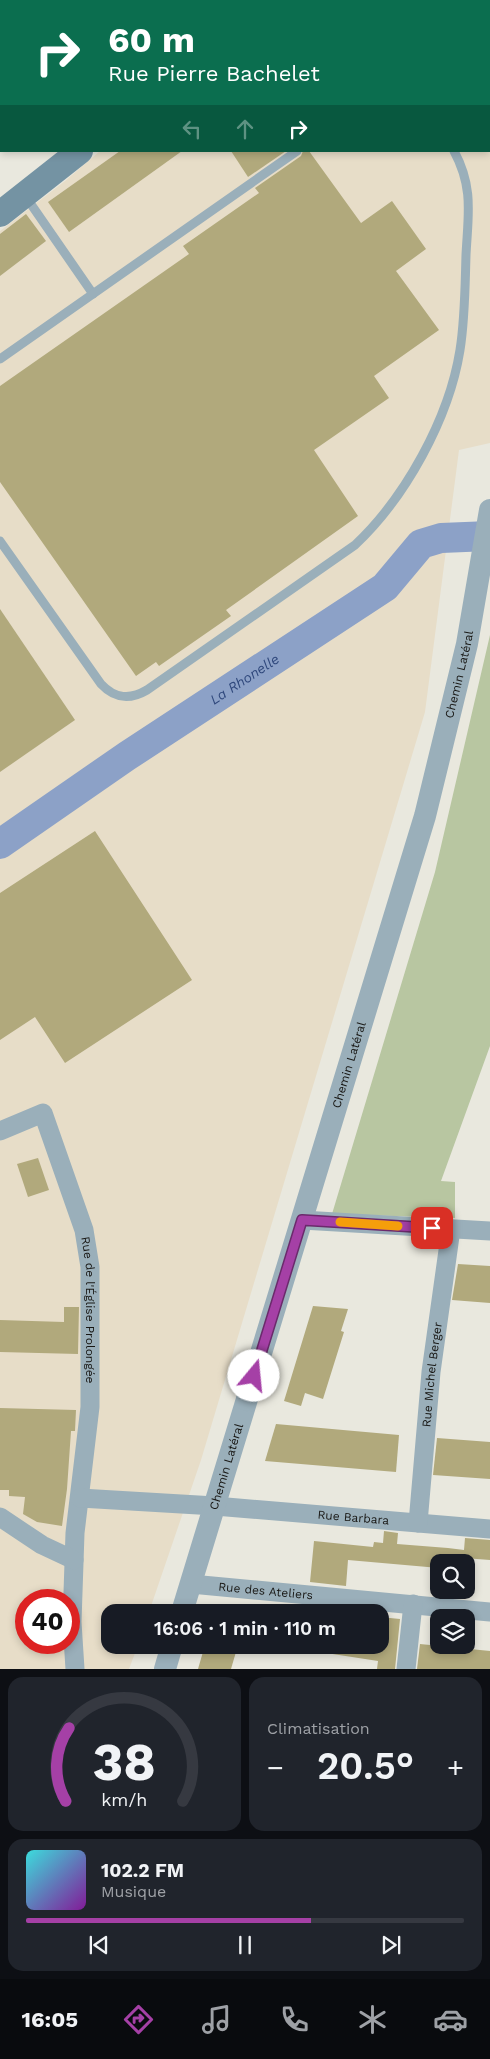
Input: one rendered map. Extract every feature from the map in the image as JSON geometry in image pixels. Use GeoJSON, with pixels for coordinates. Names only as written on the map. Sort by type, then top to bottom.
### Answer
{"type":"FeatureCollection","features":[{"type":"Feature","properties":{"kind":"main road"},"geometry":{"type":"LineString","coordinates":[[0,214],[79,152]]}},
{"type":"Feature","properties":{"kind":"street","name":"Chemin Latéral"},"geometry":{"type":"LineString","coordinates":[[185,1604],[425,816],[467,644],[490,510]]}},
{"type":"Feature","properties":{"kind":"street","name":"Rue de l'Église Prolongée"},"geometry":{"type":"LineString","coordinates":[[0,1131],[43,1113],[84,1230],[88,1254],[90,1280],[90,1407],[75,1533],[72,1622],[75,1669]]}},
{"type":"Feature","properties":{"kind":"street"},"geometry":{"type":"LineString","coordinates":[[302,1220],[490,1231]]}},
{"type":"Feature","properties":{"kind":"street","name":"Rue Michel Berger"},"geometry":{"type":"LineString","coordinates":[[418,1523],[431,1372],[451,1229]]}},
{"type":"Feature","properties":{"kind":"street","name":"Rue Barbara"},"geometry":{"type":"LineString","coordinates":[[80,1498],[215,1506],[490,1529]]}},
{"type":"Feature","properties":{"kind":"street"},"geometry":{"type":"LineString","coordinates":[[0,1517],[42,1545],[74,1560]]}},
{"type":"Feature","properties":{"kind":"street","name":"Rue des Ateliers"},"geometry":{"type":"LineString","coordinates":[[191,1584],[490,1612]]}},
{"type":"Feature","properties":{"kind":"street"},"geometry":{"type":"LineString","coordinates":[[406,1669],[413,1604]]}},
{"type":"Feature","properties":{"kind":"street"},"geometry":{"type":"LineString","coordinates":[[165,1669],[169,1654]]}},
{"type":"Feature","properties":{"kind":"lane"},"geometry":{"type":"LineString","coordinates":[[0,359],[296,152]]}},
{"type":"Feature","properties":{"kind":"lane"},"geometry":{"type":"LineString","coordinates":[[0,541],[101,684],[111,693],[123,697],[135,696],[147,690],[355,545],[382,517],[406,483],[439,420],[454,377],[463,323],[469,196],[465,173],[454,152]]}},
{"type":"Feature","properties":{"kind":"lane"},"geometry":{"type":"LineString","coordinates":[[25,195],[93,294]]}},
{"type":"Feature","properties":{"kind":"shaded area"},"geometry":{"type":"Polygon","coordinates":[[[99,152],[490,152],[490,443],[459,450],[425,712],[201,1460],[152,1604],[101,1604],[101,1654],[135,1654],[129,1669],[0,1669],[0,231],[65,181],[99,152]]]}},
{"type":"Feature","properties":{"kind":"green space"},"geometry":{"type":"Polygon","coordinates":[[[490,635],[490,1046],[441,1181],[455,1182],[455,1218],[332,1214],[435,872],[490,635]]]}},
{"type":"Feature","properties":{"kind":"building"},"geometry":{"type":"Polygon","coordinates":[[[119,152],[181,152],[69,232],[48,202],[119,152]]]}},
{"type":"Feature","properties":{"kind":"building"},"geometry":{"type":"Polygon","coordinates":[[[232,152],[285,152],[248,177],[232,152]]]}},
{"type":"Feature","properties":{"kind":"building"},"geometry":{"type":"Polygon","coordinates":[[[303,152],[310,152],[361,223],[392,201],[426,249],[396,271],[439,330],[374,376],[389,398],[314,450],[358,516],[226,610],[231,616],[159,666],[156,662],[136,676],[0,482],[0,386],[189,254],[183,246],[259,193],[255,188],[301,156],[303,152]]]}},
{"type":"Feature","properties":{"kind":"building"},"geometry":{"type":"Polygon","coordinates":[[[26,214],[46,241],[0,276],[0,234],[26,214]]]}},
{"type":"Feature","properties":{"kind":"building"},"geometry":{"type":"Polygon","coordinates":[[[0,609],[75,720],[0,772],[0,609]]]}},
{"type":"Feature","properties":{"kind":"building"},"geometry":{"type":"Polygon","coordinates":[[[95,831],[192,980],[65,1063],[35,1017],[0,1040],[0,893],[95,831]]]}},
{"type":"Feature","properties":{"kind":"building"},"geometry":{"type":"Polygon","coordinates":[[[38,1158],[49,1190],[28,1197],[17,1164],[38,1158]]]}},
{"type":"Feature","properties":{"kind":"building"},"geometry":{"type":"Polygon","coordinates":[[[458,1264],[490,1266],[490,1303],[452,1300],[458,1264]]]}},
{"type":"Feature","properties":{"kind":"building"},"geometry":{"type":"Polygon","coordinates":[[[313,1306],[348,1309],[341,1331],[344,1332],[323,1399],[305,1393],[301,1406],[284,1401],[313,1306]]]}},
{"type":"Feature","properties":{"kind":"building"},"geometry":{"type":"Polygon","coordinates":[[[64,1307],[79,1307],[78,1354],[0,1352],[0,1320],[64,1322],[64,1307]]]}},
{"type":"Feature","properties":{"kind":"building"},"geometry":{"type":"Polygon","coordinates":[[[0,1408],[76,1410],[75,1431],[71,1431],[62,1526],[37,1522],[23,1514],[25,1497],[9,1496],[9,1490],[0,1490],[0,1408]]]}},
{"type":"Feature","properties":{"kind":"building"},"geometry":{"type":"Polygon","coordinates":[[[276,1424],[399,1435],[396,1472],[265,1461],[276,1424]]]}},
{"type":"Feature","properties":{"kind":"building"},"geometry":{"type":"Polygon","coordinates":[[[437,1438],[490,1442],[490,1479],[433,1475],[437,1438]]]}},
{"type":"Feature","properties":{"kind":"building"},"geometry":{"type":"Polygon","coordinates":[[[384,1531],[398,1533],[397,1544],[464,1550],[465,1538],[490,1540],[490,1560],[475,1559],[475,1554],[430,1554],[430,1567],[348,1560],[346,1586],[310,1582],[314,1541],[373,1547],[374,1542],[383,1543],[384,1531]]]}},
{"type":"Feature","properties":{"kind":"building"},"geometry":{"type":"Polygon","coordinates":[[[389,1618],[400,1619],[395,1669],[377,1669],[378,1661],[332,1654],[389,1654],[389,1618]]]}},
{"type":"Feature","properties":{"kind":"building"},"geometry":{"type":"Polygon","coordinates":[[[420,1644],[430,1645],[430,1654],[475,1654],[475,1650],[490,1651],[490,1669],[417,1669],[420,1644]]]}},
{"type":"Feature","properties":{"kind":"building"},"geometry":{"type":"Polygon","coordinates":[[[202,1654],[235,1654],[231,1669],[198,1669],[202,1654]]]}},
{"type":"Feature","properties":{"kind":"waterway","name":"La Rhonelle"},"geometry":{"type":"LineString","coordinates":[[0,844],[127,756],[385,587],[421,544],[441,538],[490,536]]}},
{"type":"Feature","properties":{"kind":"slow traffic"},"geometry":{"type":"LineString","coordinates":[[340,1222],[398,1226]]}},
{"type":"Feature","properties":{"kind":"route"},"geometry":{"type":"LineString","coordinates":[[254,1376],[302,1220],[432,1228]]}}]}
